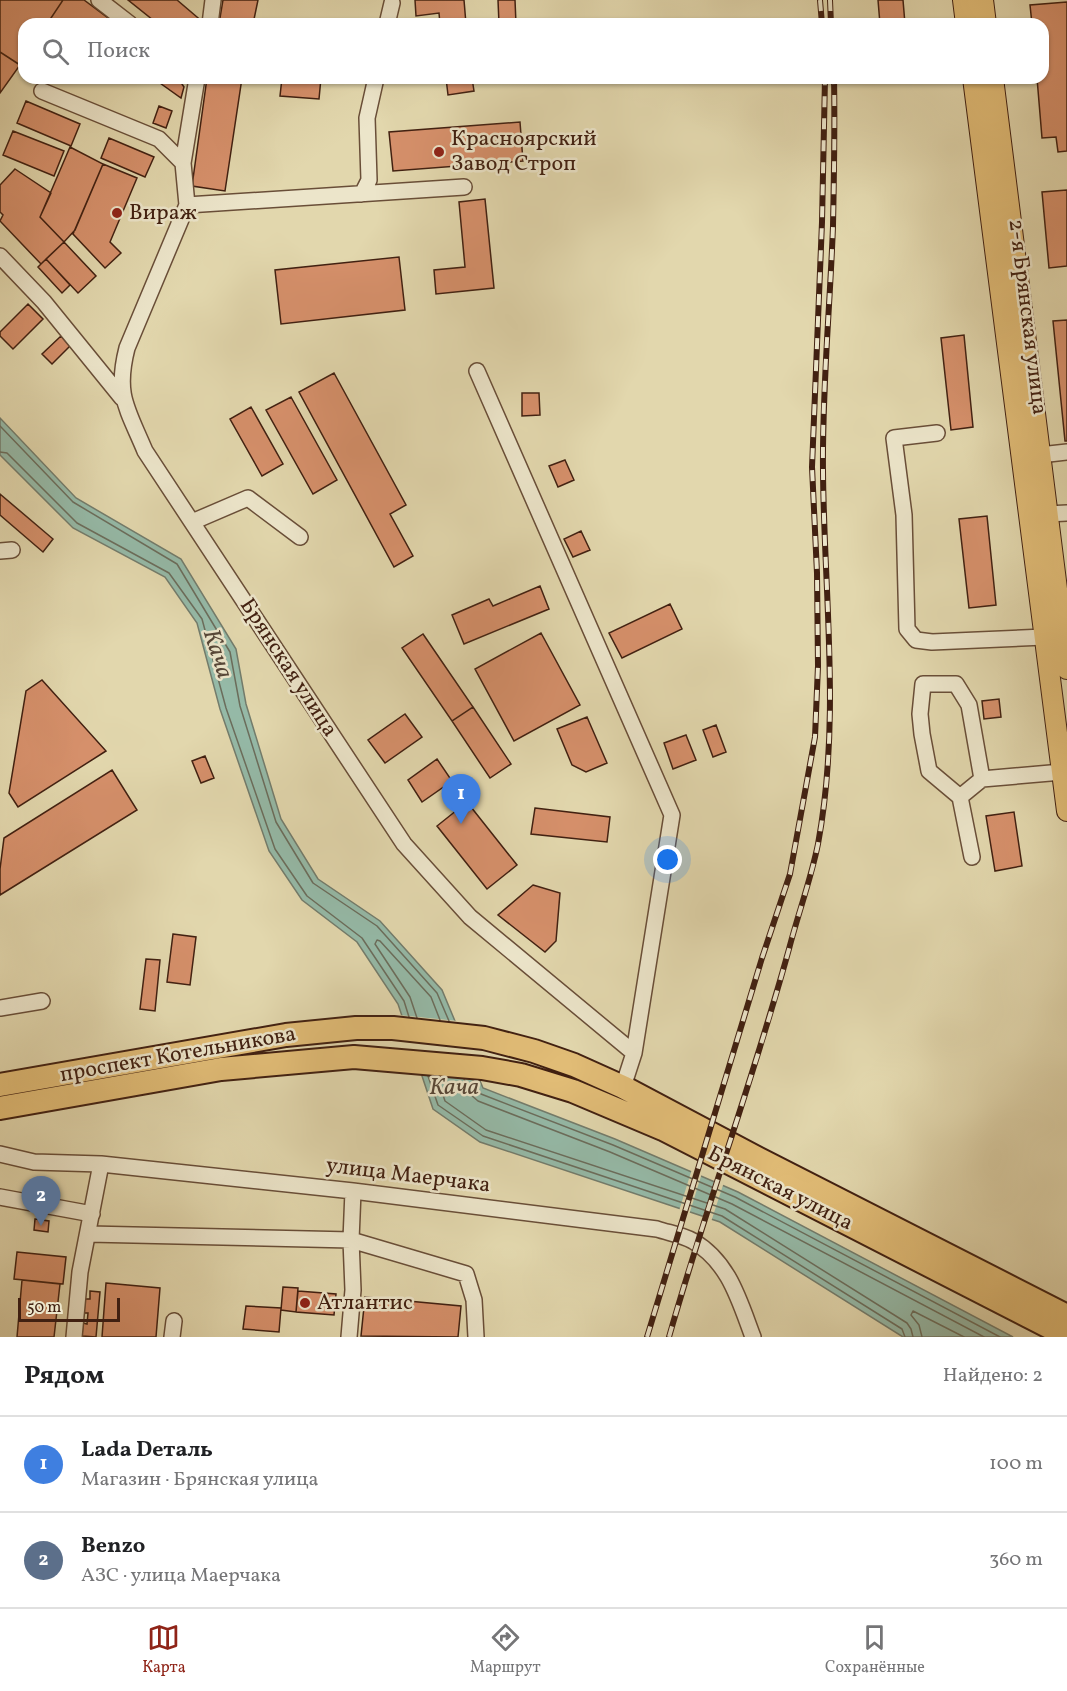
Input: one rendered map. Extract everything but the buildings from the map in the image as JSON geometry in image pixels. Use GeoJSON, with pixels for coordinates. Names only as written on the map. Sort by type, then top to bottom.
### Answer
{"type":"FeatureCollection","features":[{"type":"Feature","properties":{"kind":"highway","name":"проспект Котельникова"},"geometry":{"type":"LineString","coordinates":[[0,1085],[286,1035],[356,1028],[393,1028]]}},
{"type":"Feature","properties":{"kind":"highway","name":"Брянская улица"},"geometry":{"type":"LineString","coordinates":[[393,1028],[484,1038],[534,1051],[623,1087],[1067,1316]]}},
{"type":"Feature","properties":{"kind":"highway","name":"проспект Котельникова"},"geometry":{"type":"LineString","coordinates":[[0,1108],[221,1069],[354,1057],[391,1059]]}},
{"type":"Feature","properties":{"kind":"highway","name":"Брянская улица"},"geometry":{"type":"LineString","coordinates":[[391,1059],[482,1068],[521,1075],[573,1091],[632,1115],[1067,1336]]}},
{"type":"Feature","properties":{"kind":"main road"},"geometry":{"type":"LineString","coordinates":[[963,0],[965,18]]}},
{"type":"Feature","properties":{"kind":"main road"},"geometry":{"type":"LineString","coordinates":[[983,0],[985,18]]}},
{"type":"Feature","properties":{"kind":"main road","name":"2-я Брянская улица"},"geometry":{"type":"LineString","coordinates":[[974,84],[1067,811]]}},
{"type":"Feature","properties":{"kind":"main road","name":"2-я Брянская улица"},"geometry":{"type":"LineString","coordinates":[[994,84],[1047,514],[1063,599],[1067,669]]}},
{"type":"Feature","properties":{"kind":"street"},"geometry":{"type":"LineString","coordinates":[[99,0],[122,18]]}},
{"type":"Feature","properties":{"kind":"street"},"geometry":{"type":"LineString","coordinates":[[211,18],[213,0]]}},
{"type":"Feature","properties":{"kind":"street"},"geometry":{"type":"LineString","coordinates":[[388,18],[392,3]]}},
{"type":"Feature","properties":{"kind":"street"},"geometry":{"type":"LineString","coordinates":[[193,84],[183,163],[187,205],[464,187]]}},
{"type":"Feature","properties":{"kind":"street"},"geometry":{"type":"LineString","coordinates":[[362,194],[369,180],[367,118],[375,84]]}},
{"type":"Feature","properties":{"kind":"street"},"geometry":{"type":"LineString","coordinates":[[42,90],[159,139],[183,163]]}},
{"type":"Feature","properties":{"kind":"street","name":"Брянская улица"},"geometry":{"type":"LineString","coordinates":[[187,205],[127,348],[122,370],[123,398],[145,451],[404,844],[470,917],[634,1053]]}},
{"type":"Feature","properties":{"kind":"street"},"geometry":{"type":"LineString","coordinates":[[0,256],[44,302],[123,398]]}},
{"type":"Feature","properties":{"kind":"street"},"geometry":{"type":"LineString","coordinates":[[477,371],[672,815],[634,1053],[623,1087]]}},
{"type":"Feature","properties":{"kind":"street"},"geometry":{"type":"LineString","coordinates":[[937,433],[894,438],[904,515],[907,629],[916,640],[932,642],[1044,637]]}},
{"type":"Feature","properties":{"kind":"street"},"geometry":{"type":"LineString","coordinates":[[1040,455],[1067,452]]}},
{"type":"Feature","properties":{"kind":"street"},"geometry":{"type":"LineString","coordinates":[[192,522],[249,498],[300,537]]}},
{"type":"Feature","properties":{"kind":"street"},"geometry":{"type":"LineString","coordinates":[[1047,514],[1067,513]]}},
{"type":"Feature","properties":{"kind":"street"},"geometry":{"type":"LineString","coordinates":[[972,857],[960,797],[929,771],[920,714],[923,684],[956,684],[969,705],[982,779]]}},
{"type":"Feature","properties":{"kind":"street"},"geometry":{"type":"LineString","coordinates":[[960,797],[982,779],[1062,772]]}},
{"type":"Feature","properties":{"kind":"street"},"geometry":{"type":"LineString","coordinates":[[0,1008],[42,1001]]}},
{"type":"Feature","properties":{"kind":"street","name":"улица Маерчака"},"geometry":{"type":"LineString","coordinates":[[0,1154],[34,1161],[101,1164],[353,1191],[657,1229],[691,1240],[708,1251],[720,1263],[733,1283],[753,1337]]}},
{"type":"Feature","properties":{"kind":"street"},"geometry":{"type":"LineString","coordinates":[[74,1337],[80,1272],[101,1164]]}},
{"type":"Feature","properties":{"kind":"street"},"geometry":{"type":"LineString","coordinates":[[349,1337],[353,1290],[351,1240],[353,1191]]}},
{"type":"Feature","properties":{"kind":"street"},"geometry":{"type":"LineString","coordinates":[[0,1197],[92,1214]]}},
{"type":"Feature","properties":{"kind":"street"},"geometry":{"type":"LineString","coordinates":[[89,1234],[351,1240],[466,1274],[474,1300],[476,1337]]}},
{"type":"Feature","properties":{"kind":"street"},"geometry":{"type":"LineString","coordinates":[[746,1319],[746,1337]]}},
{"type":"Feature","properties":{"kind":"street"},"geometry":{"type":"LineString","coordinates":[[172,1337],[174,1321]]}},
{"type":"Feature","properties":{"kind":"water","name":"Кача"},"geometry":{"type":"Polygon","coordinates":[[[0,418],[76,498],[181,559],[236,649],[246,704],[281,819],[318,879],[380,921],[442,990],[483,1088],[615,1139],[738,1192],[1013,1337],[903,1337],[720,1222],[480,1142],[433,1109],[398,1004],[357,942],[302,900],[269,851],[220,709],[197,623],[165,577],[73,528],[0,455],[0,418]]]}},
{"type":"Feature","properties":{"kind":"pier"},"geometry":{"type":"Polygon","coordinates":[[[399,1015],[458,1021],[482,1080],[419,1075],[399,1015]]]}},
{"type":"Feature","properties":{"kind":"pier"},"geometry":{"type":"Polygon","coordinates":[[[692,1169],[702,1173],[689,1215],[679,1211],[692,1169]]]}},
{"type":"Feature","properties":{"kind":"pier"},"geometry":{"type":"Polygon","coordinates":[[[715,1179],[724,1182],[711,1222],[702,1219],[715,1179]]]}},
{"type":"Feature","properties":{"kind":"railway"},"geometry":{"type":"LineString","coordinates":[[820,0],[822,18]]}},
{"type":"Feature","properties":{"kind":"railway"},"geometry":{"type":"LineString","coordinates":[[830,0],[831,18]]}},
{"type":"Feature","properties":{"kind":"railway"},"geometry":{"type":"LineString","coordinates":[[647,1337],[762,958],[790,874],[815,737],[818,666],[817,573],[812,467],[825,84]]}},
{"type":"Feature","properties":{"kind":"railway"},"geometry":{"type":"LineString","coordinates":[[669,1337],[775,998],[815,857],[825,797],[829,751],[830,658],[823,440],[833,226],[834,84]]}},
{"type":"Feature","properties":{"kind":"place","name":"Красноярский Завод Строп"},"geometry":{"type":"Point","coordinates":[439,152]}},
{"type":"Feature","properties":{"kind":"place","name":"Вираж"},"geometry":{"type":"Point","coordinates":[117,213]}},
{"type":"Feature","properties":{"kind":"place","name":"Lada Dеталь"},"geometry":{"type":"Point","coordinates":[461,824]}},
{"type":"Feature","properties":{"kind":"place","name":"Benzo"},"geometry":{"type":"Point","coordinates":[41,1226]}},
{"type":"Feature","properties":{"kind":"place","name":"Атлантис"},"geometry":{"type":"Point","coordinates":[305,1303]}}]}
